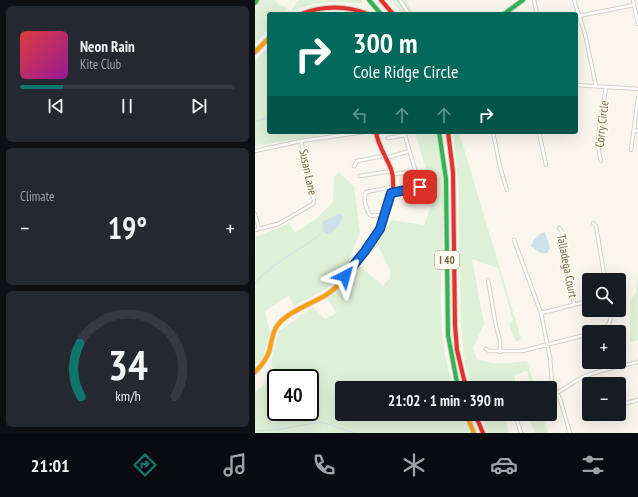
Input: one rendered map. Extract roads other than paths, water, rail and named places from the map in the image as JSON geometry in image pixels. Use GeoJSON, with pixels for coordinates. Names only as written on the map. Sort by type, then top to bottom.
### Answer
{"type":"FeatureCollection","features":[{"type":"Feature","properties":{"kind":"main road"},"geometry":{"type":"LineString","coordinates":[[369,0],[379,12]]}},
{"type":"Feature","properties":{"kind":"main road"},"geometry":{"type":"LineString","coordinates":[[381,0],[391,12]]}},
{"type":"Feature","properties":{"kind":"main road"},"geometry":{"type":"LineString","coordinates":[[507,12],[523,0]]}},
{"type":"Feature","properties":{"kind":"main road"},"geometry":{"type":"LineString","coordinates":[[307,12],[319,8],[335,6],[354,8],[363,12]]}},
{"type":"Feature","properties":{"kind":"main road"},"geometry":{"type":"LineString","coordinates":[[255,52],[267,40]]}},
{"type":"Feature","properties":{"kind":"main road"},"geometry":{"type":"LineString","coordinates":[[255,372],[263,365],[268,357],[275,330],[279,322],[327,294],[335,287],[378,234],[391,193],[393,181],[391,171],[376,140],[376,134]]}},
{"type":"Feature","properties":{"kind":"main road","name":"I 40"},"geometry":{"type":"LineString","coordinates":[[439,134],[446,179],[448,335],[456,381]]}},
{"type":"Feature","properties":{"kind":"main road","name":"I 40"},"geometry":{"type":"LineString","coordinates":[[448,134],[453,172],[455,325],[457,350],[464,381]]}},
{"type":"Feature","properties":{"kind":"main road"},"geometry":{"type":"LineString","coordinates":[[469,421],[474,433]]}},
{"type":"Feature","properties":{"kind":"main road"},"geometry":{"type":"LineString","coordinates":[[478,421],[483,433]]}},
{"type":"Feature","properties":{"kind":"street"},"geometry":{"type":"LineString","coordinates":[[400,0],[408,12]]}},
{"type":"Feature","properties":{"kind":"street"},"geometry":{"type":"LineString","coordinates":[[534,0],[537,12]]}},
{"type":"Feature","properties":{"kind":"street"},"geometry":{"type":"LineString","coordinates":[[574,0],[578,12]]}},
{"type":"Feature","properties":{"kind":"street"},"geometry":{"type":"LineString","coordinates":[[633,0],[638,24]]}},
{"type":"Feature","properties":{"kind":"street"},"geometry":{"type":"LineString","coordinates":[[579,16],[634,5]]}},
{"type":"Feature","properties":{"kind":"street"},"geometry":{"type":"LineString","coordinates":[[578,13],[585,34],[596,86]]}},
{"type":"Feature","properties":{"kind":"street"},"geometry":{"type":"LineString","coordinates":[[578,85],[638,89]]}},
{"type":"Feature","properties":{"kind":"street","name":"Corry Circle"},"geometry":{"type":"LineString","coordinates":[[601,161],[598,143],[606,87]]}},
{"type":"Feature","properties":{"kind":"street"},"geometry":{"type":"LineString","coordinates":[[631,150],[638,98]]}},
{"type":"Feature","properties":{"kind":"street"},"geometry":{"type":"LineString","coordinates":[[634,130],[638,131]]}},
{"type":"Feature","properties":{"kind":"street"},"geometry":{"type":"LineString","coordinates":[[255,151],[301,141],[350,134]]}},
{"type":"Feature","properties":{"kind":"street"},"geometry":{"type":"LineString","coordinates":[[388,138],[401,134]]}},
{"type":"Feature","properties":{"kind":"street"},"geometry":{"type":"LineString","coordinates":[[391,193],[420,187],[404,134]]}},
{"type":"Feature","properties":{"kind":"street"},"geometry":{"type":"LineString","coordinates":[[493,134],[500,167],[507,190]]}},
{"type":"Feature","properties":{"kind":"street"},"geometry":{"type":"LineString","coordinates":[[539,134],[546,165]]}},
{"type":"Feature","properties":{"kind":"street","name":"Susan Lane"},"geometry":{"type":"LineString","coordinates":[[259,229],[278,224],[313,204],[314,200],[301,141]]}},
{"type":"Feature","properties":{"kind":"street"},"geometry":{"type":"LineString","coordinates":[[354,166],[357,161],[410,151]]}},
{"type":"Feature","properties":{"kind":"street"},"geometry":{"type":"LineString","coordinates":[[360,176],[391,171]]}},
{"type":"Feature","properties":{"kind":"street"},"geometry":{"type":"LineString","coordinates":[[396,174],[415,171]]}},
{"type":"Feature","properties":{"kind":"street"},"geometry":{"type":"LineString","coordinates":[[384,214],[371,216],[368,213],[364,195],[366,192],[392,187]]}},
{"type":"Feature","properties":{"kind":"street"},"geometry":{"type":"LineString","coordinates":[[255,214],[259,229],[255,230]]}},
{"type":"Feature","properties":{"kind":"street"},"geometry":{"type":"LineString","coordinates":[[593,223],[596,226],[604,273]]}},
{"type":"Feature","properties":{"kind":"street","name":"Talladega Court"},"geometry":{"type":"LineString","coordinates":[[559,228],[562,232],[574,304]]}},
{"type":"Feature","properties":{"kind":"street"},"geometry":{"type":"LineString","coordinates":[[514,240],[541,313],[550,358],[552,381]]}},
{"type":"Feature","properties":{"kind":"street"},"geometry":{"type":"LineString","coordinates":[[488,280],[500,340],[500,352]]}},
{"type":"Feature","properties":{"kind":"street"},"geometry":{"type":"LineString","coordinates":[[541,313],[582,302]]}},
{"type":"Feature","properties":{"kind":"street"},"geometry":{"type":"LineString","coordinates":[[486,349],[489,351],[500,352],[522,351],[582,336]]}},
{"type":"Feature","properties":{"kind":"street"},"geometry":{"type":"LineString","coordinates":[[570,433],[557,393],[587,375],[638,362]]}},
{"type":"Feature","properties":{"kind":"street"},"geometry":{"type":"LineString","coordinates":[[626,403],[638,400]]}},
{"type":"Feature","properties":{"kind":"street"},"geometry":{"type":"LineString","coordinates":[[517,421],[521,433]]}},
{"type":"Feature","properties":{"kind":"water"},"geometry":{"type":"Polygon","coordinates":[[[338,214],[342,214],[340,224],[326,234],[322,229],[323,221],[338,214]]]}},
{"type":"Feature","properties":{"kind":"water"},"geometry":{"type":"Polygon","coordinates":[[[545,232],[550,248],[547,253],[543,253],[531,246],[536,237],[545,232]]]}},
{"type":"Feature","properties":{"kind":"waterway"},"geometry":{"type":"LineString","coordinates":[[255,122],[267,118]]}},
{"type":"Feature","properties":{"kind":"waterway"},"geometry":{"type":"LineString","coordinates":[[255,284],[279,262],[316,238],[324,231]]}},
{"type":"Feature","properties":{"kind":"waterway"},"geometry":{"type":"LineString","coordinates":[[255,431],[282,429],[319,422],[354,433]]}}]}
